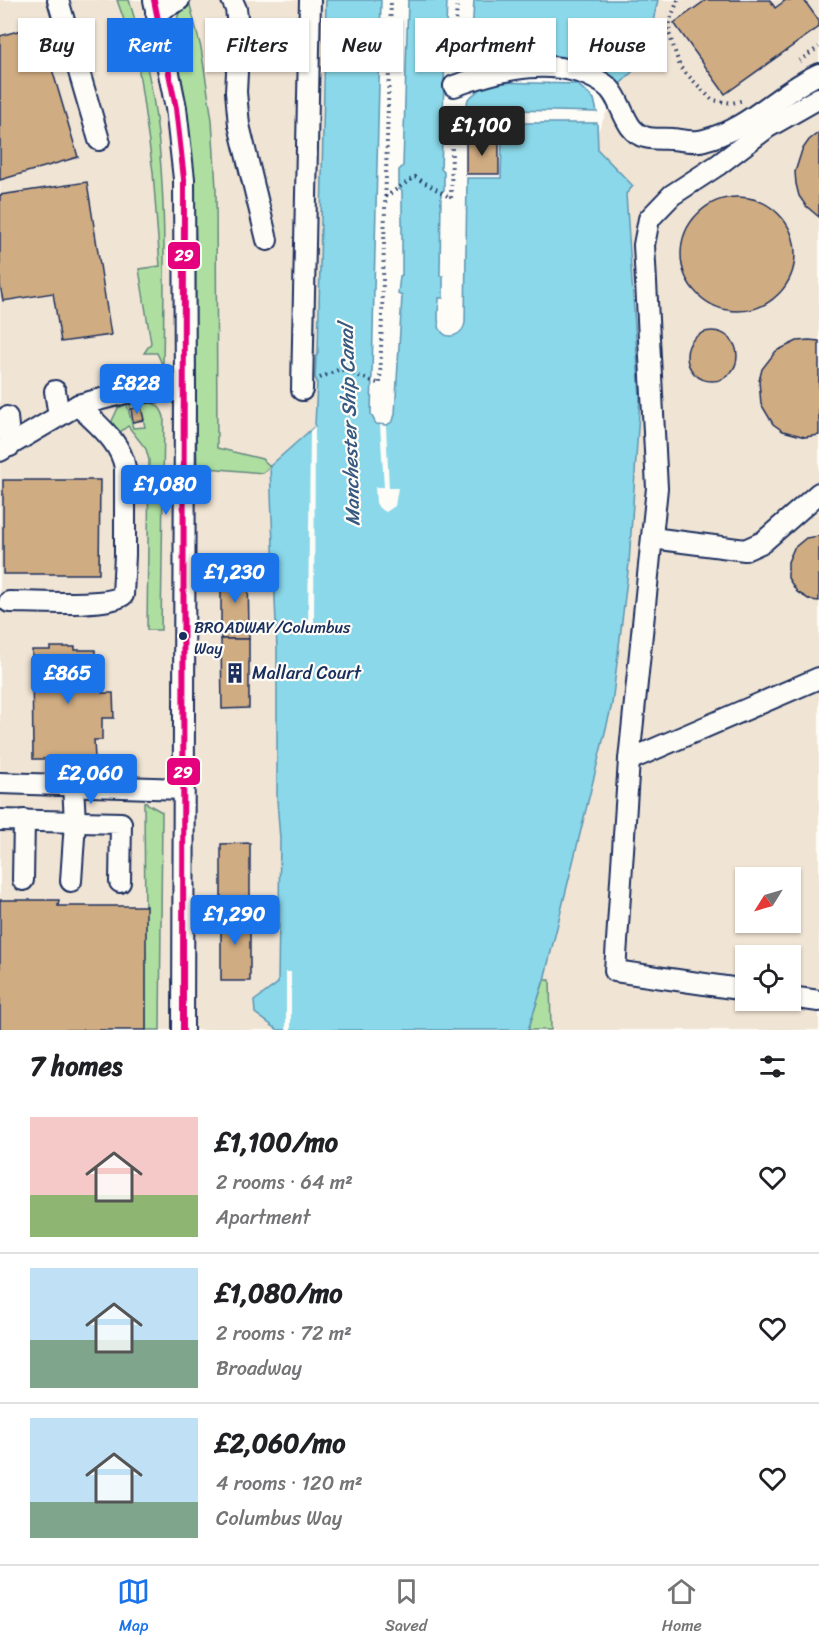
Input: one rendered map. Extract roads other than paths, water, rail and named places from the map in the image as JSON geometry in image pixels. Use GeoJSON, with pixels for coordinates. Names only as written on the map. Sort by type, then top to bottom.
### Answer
{"type":"FeatureCollection","features":[{"type":"Feature","properties":{"kind":"street"},"geometry":{"type":"LineString","coordinates":[[58,0],[99,140]]}},
{"type":"Feature","properties":{"kind":"street"},"geometry":{"type":"LineString","coordinates":[[179,0],[155,6],[176,108],[183,169],[185,390],[183,1030]]}},
{"type":"Feature","properties":{"kind":"street"},"geometry":{"type":"LineString","coordinates":[[232,0],[236,9],[239,33],[236,92],[239,125],[267,240]]}},
{"type":"Feature","properties":{"kind":"street"},"geometry":{"type":"LineString","coordinates":[[302,388],[310,0]]}},
{"type":"Feature","properties":{"kind":"street"},"geometry":{"type":"LineString","coordinates":[[454,86],[495,72],[532,67],[571,69],[605,84],[618,99],[628,122],[643,137],[703,141],[737,126],[804,80],[819,74]]}},
{"type":"Feature","properties":{"kind":"street"},"geometry":{"type":"LineString","coordinates":[[735,988],[615,971],[629,760],[657,488],[645,232],[649,219],[672,195],[718,165],[768,127],[819,98]]}},
{"type":"Feature","properties":{"kind":"street"},"geometry":{"type":"LineString","coordinates":[[703,141],[718,165]]}},
{"type":"Feature","properties":{"kind":"street"},"geometry":{"type":"LineString","coordinates":[[5,448],[78,405],[125,393],[185,390]]}},
{"type":"Feature","properties":{"kind":"street"},"geometry":{"type":"LineString","coordinates":[[55,391],[59,416]]}},
{"type":"Feature","properties":{"kind":"street"},"geometry":{"type":"LineString","coordinates":[[9,602],[99,602],[118,599],[123,595],[125,468],[123,455],[114,441],[78,405]]}},
{"type":"Feature","properties":{"kind":"street"},"geometry":{"type":"LineString","coordinates":[[5,448],[7,417]]}},
{"type":"Feature","properties":{"kind":"street"},"geometry":{"type":"LineString","coordinates":[[652,538],[745,550],[764,542],[819,493]]}},
{"type":"Feature","properties":{"kind":"street"},"geometry":{"type":"LineString","coordinates":[[629,760],[819,678]]}},
{"type":"Feature","properties":{"kind":"street"},"geometry":{"type":"LineString","coordinates":[[0,783],[183,789]]}},
{"type":"Feature","properties":{"kind":"street"},"geometry":{"type":"LineString","coordinates":[[71,881],[75,822],[73,785]]}},
{"type":"Feature","properties":{"kind":"street"},"geometry":{"type":"LineString","coordinates":[[0,820],[121,823],[120,882]]}},
{"type":"Feature","properties":{"kind":"street"},"geometry":{"type":"LineString","coordinates":[[23,880],[24,820]]}},
{"type":"Feature","properties":{"kind":"street"},"geometry":{"type":"LineString","coordinates":[[801,999],[819,1001]]}},
{"type":"Feature","properties":{"kind":"water"},"geometry":{"type":"Polygon","coordinates":[[[326,0],[381,0],[381,18],[326,18],[326,0]]]}},
{"type":"Feature","properties":{"kind":"water","name":"Manchester Ship Canal"},"geometry":{"type":"Polygon","coordinates":[[[408,0],[447,0],[446,18],[415,18],[415,72],[444,72],[441,169],[444,172],[444,190],[441,192],[440,276],[443,276],[443,298],[439,298],[438,318],[443,333],[450,336],[458,334],[465,323],[467,178],[501,178],[502,137],[456,133],[458,123],[597,123],[598,150],[633,186],[626,194],[640,398],[629,563],[612,704],[544,980],[528,1030],[278,1030],[255,1013],[254,1001],[278,983],[280,839],[277,800],[277,651],[270,466],[315,426],[317,381],[315,378],[318,353],[324,72],[379,72],[371,414],[376,424],[387,425],[393,421],[402,296],[398,294],[402,275],[402,191],[399,189],[399,170],[403,166],[408,0]]]}},
{"type":"Feature","properties":{"kind":"water"},"geometry":{"type":"Polygon","coordinates":[[[474,0],[658,0],[654,18],[568,18],[568,63],[556,60],[556,18],[473,18],[474,0]]]}},
{"type":"Feature","properties":{"kind":"water"},"geometry":{"type":"Polygon","coordinates":[[[595,72],[632,72],[620,84],[595,72]]]}},
{"type":"Feature","properties":{"kind":"water"},"geometry":{"type":"Polygon","coordinates":[[[489,82],[577,84],[594,99],[597,112],[466,109],[468,99],[489,82]]]}},
{"type":"Feature","properties":{"kind":"place","name":"BROADWAY/Columbus Way"},"geometry":{"type":"Point","coordinates":[183,636]}},
{"type":"Feature","properties":{"kind":"place","name":"Mallard Court"},"geometry":{"type":"Point","coordinates":[235,673]}}]}
